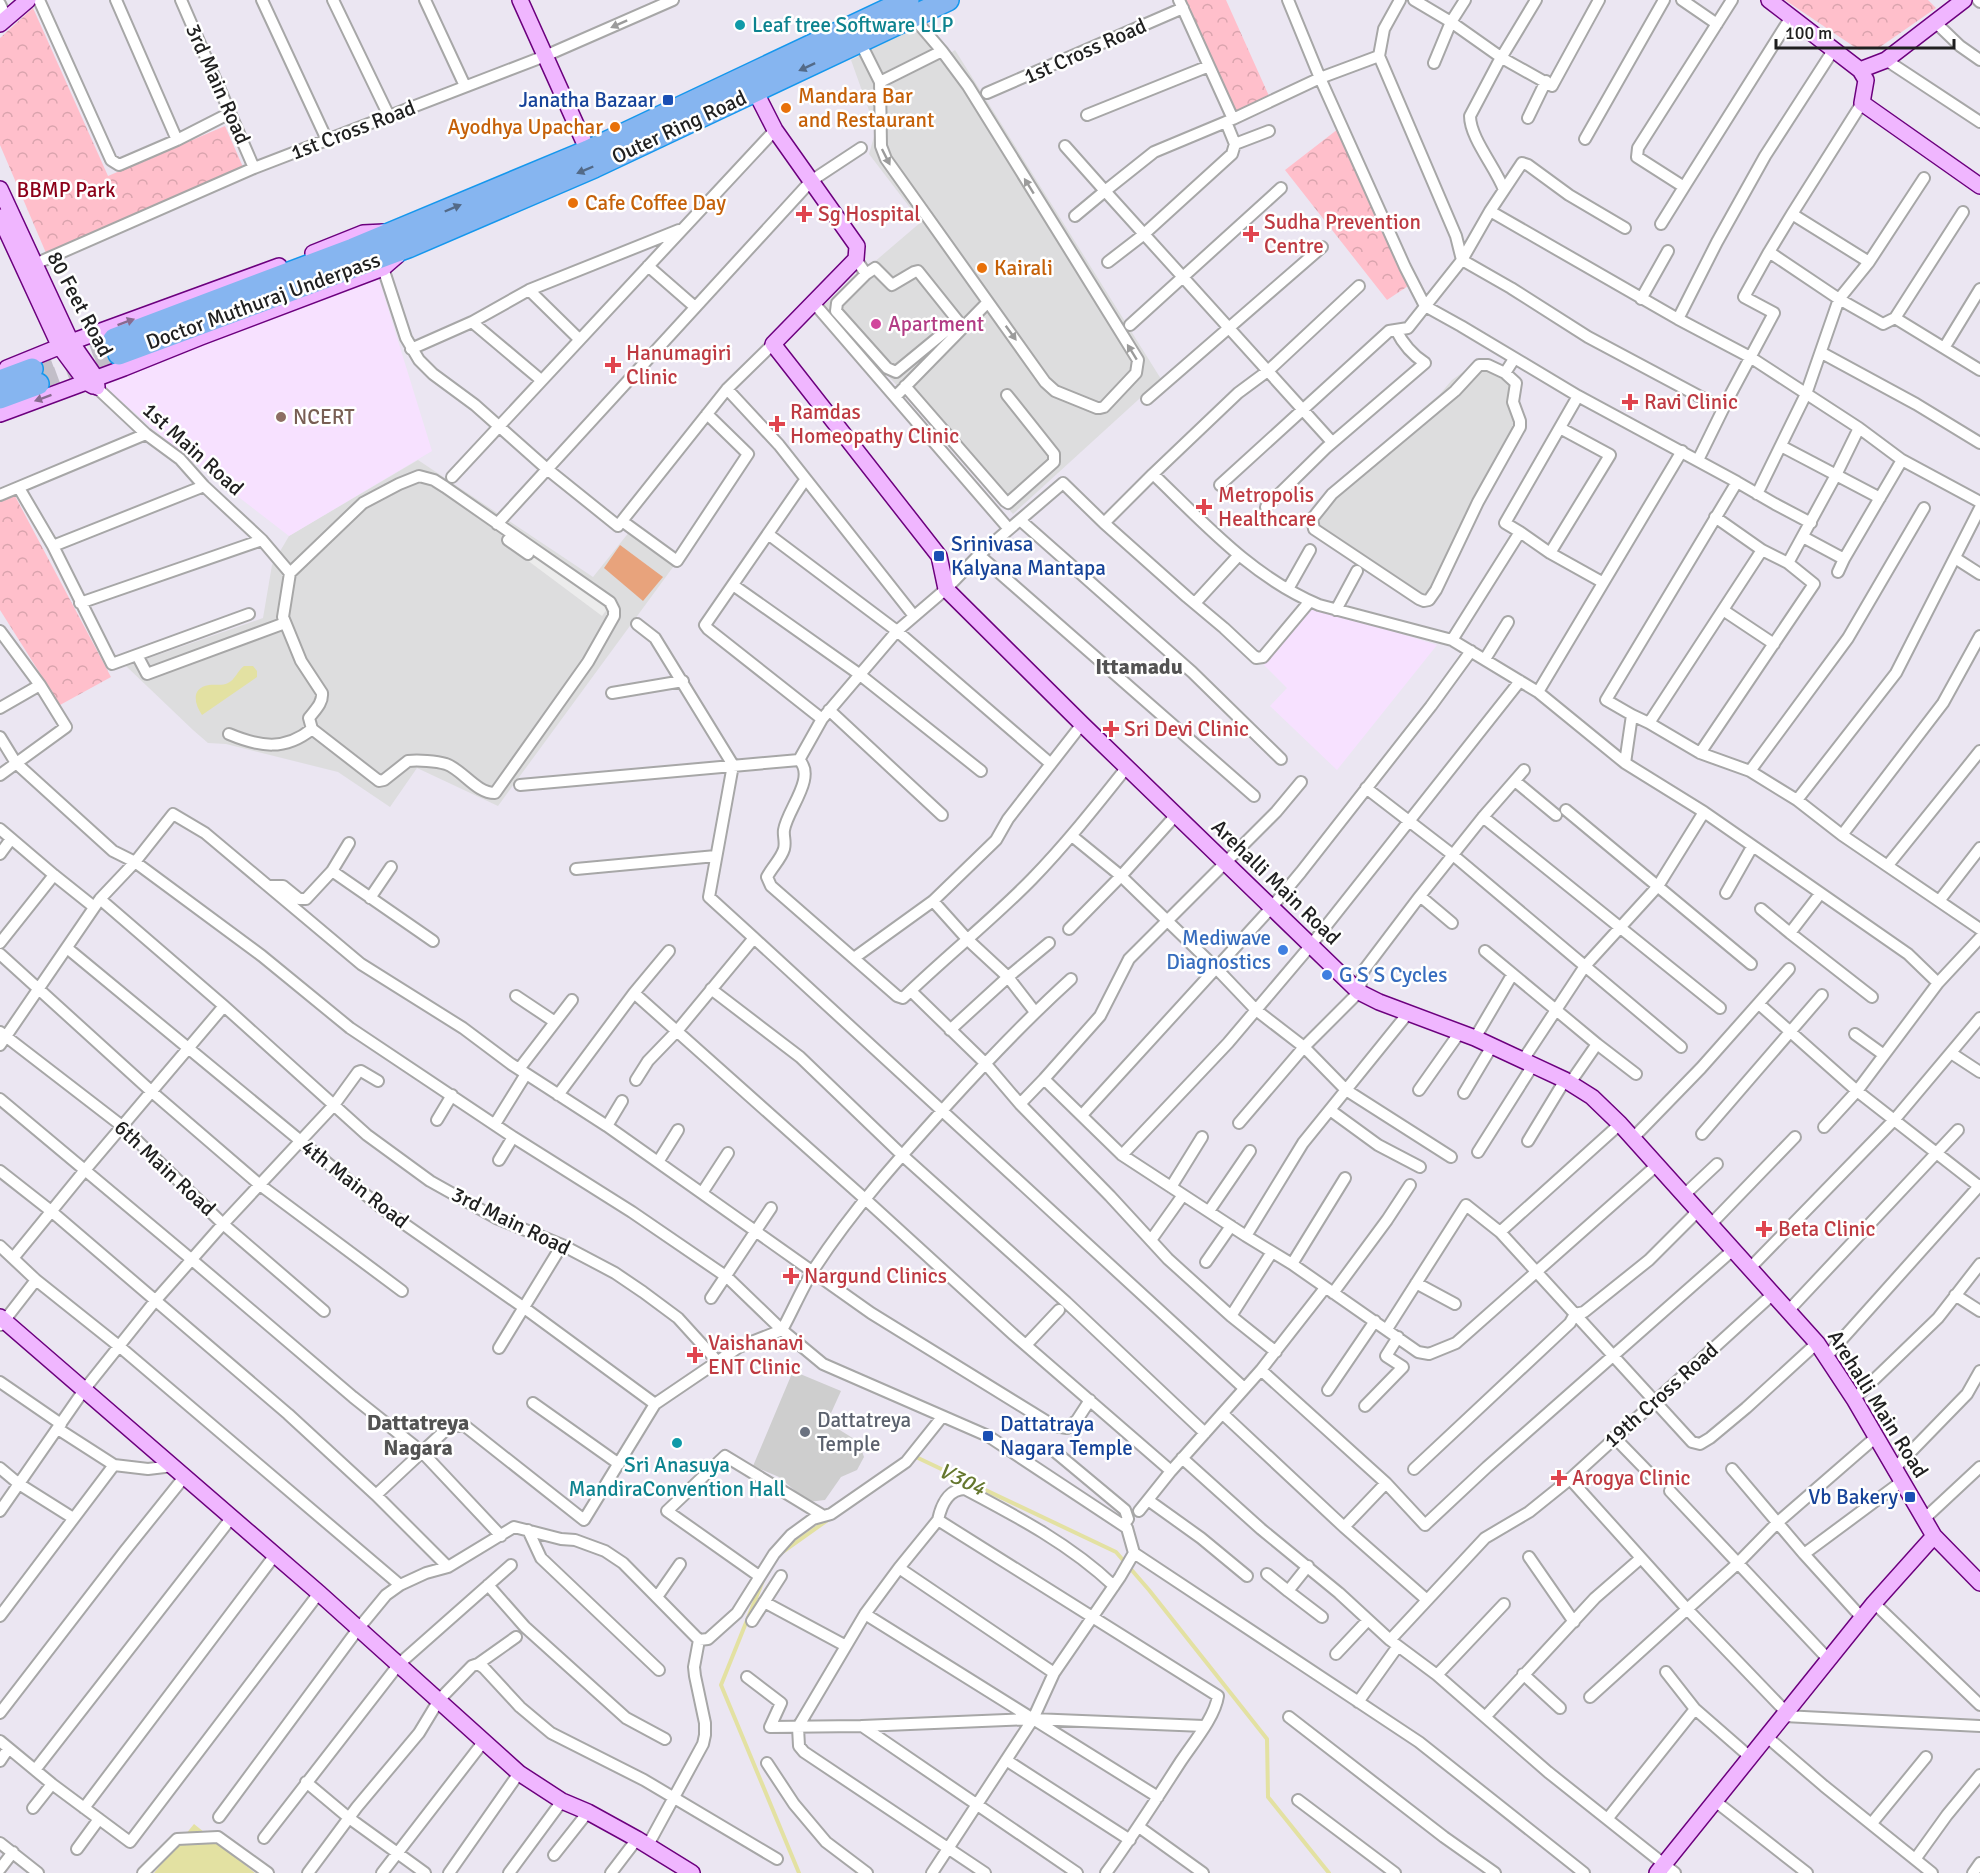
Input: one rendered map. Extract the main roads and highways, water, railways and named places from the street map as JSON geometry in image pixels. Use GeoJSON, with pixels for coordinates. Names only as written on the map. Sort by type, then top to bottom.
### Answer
{"type":"FeatureCollection","features":[{"type":"Feature","properties":{"kind":"highway","name":"Outer Ring Road"},"geometry":{"type":"LineString","coordinates":[[403,239],[594,167],[751,84],[910,8],[948,0]]}},
{"type":"Feature","properties":{"kind":"highway","name":"Outer Ring Road"},"geometry":{"type":"LineString","coordinates":[[403,239],[588,151],[860,42],[910,8]]}},
{"type":"Feature","properties":{"kind":"highway","name":"Doctor Muthuraj Underpass"},"geometry":{"type":"LineString","coordinates":[[117,347],[403,239]]}},
{"type":"Feature","properties":{"kind":"highway"},"geometry":{"type":"LineString","coordinates":[[0,381],[35,376],[0,398]]}},
{"type":"Feature","properties":{"kind":"waterway","name":"V304"},"geometry":{"type":"LineString","coordinates":[[913,1459],[916,1457],[1116,1552],[1149,1590],[1267,1739],[1268,1797],[1329,1873]]}},
{"type":"Feature","properties":{"kind":"waterway","name":"V304"},"geometry":{"type":"LineString","coordinates":[[781,1553],[829,1519]]}},
{"type":"Feature","properties":{"kind":"waterway","name":"V304"},"geometry":{"type":"LineString","coordinates":[[764,1578],[721,1685],[799,1873]]}},
{"type":"Feature","properties":{"kind":"tunnel"},"geometry":{"type":"LineString","coordinates":[[32,369],[114,339]]}},
{"type":"Feature","properties":{"kind":"tunnel"},"geometry":{"type":"LineString","coordinates":[[38,384],[119,354]]}},
{"type":"Feature","properties":{"kind":"place","name":"Leaf tree Software LLP"},"geometry":{"type":"Point","coordinates":[740,25]}},
{"type":"Feature","properties":{"kind":"place","name":"Janatha Bazaar"},"geometry":{"type":"Point","coordinates":[668,100]}},
{"type":"Feature","properties":{"kind":"place","name":"Mandara Bar and Restaurant"},"geometry":{"type":"Point","coordinates":[786,108]}},
{"type":"Feature","properties":{"kind":"place","name":"Ayodhya Upachar"},"geometry":{"type":"Point","coordinates":[615,127]}},
{"type":"Feature","properties":{"kind":"place","name":"Cafe Coffee Day"},"geometry":{"type":"Point","coordinates":[573,203]}},
{"type":"Feature","properties":{"kind":"place","name":"Sg Hospital"},"geometry":{"type":"Point","coordinates":[804,214]}},
{"type":"Feature","properties":{"kind":"place","name":"Sudha Prevention Centre"},"geometry":{"type":"Point","coordinates":[1251,234]}},
{"type":"Feature","properties":{"kind":"place","name":"Kairali"},"geometry":{"type":"Point","coordinates":[982,268]}},
{"type":"Feature","properties":{"kind":"place","name":"Apartment"},"geometry":{"type":"Point","coordinates":[876,324]}},
{"type":"Feature","properties":{"kind":"place","name":"Hanumagiri Clinic"},"geometry":{"type":"Point","coordinates":[613,365]}},
{"type":"Feature","properties":{"kind":"place","name":"Ravi Clinic"},"geometry":{"type":"Point","coordinates":[1630,402]}},
{"type":"Feature","properties":{"kind":"place","name":"NCERT"},"geometry":{"type":"Point","coordinates":[281,417]}},
{"type":"Feature","properties":{"kind":"place","name":"Ramdas Homeopathy Clinic"},"geometry":{"type":"Point","coordinates":[777,424]}},
{"type":"Feature","properties":{"kind":"place","name":"Metropolis Healthcare"},"geometry":{"type":"Point","coordinates":[1204,507]}},
{"type":"Feature","properties":{"kind":"place","name":"Srinivasa Kalyana Mantapa"},"geometry":{"type":"Point","coordinates":[939,556]}},
{"type":"Feature","properties":{"kind":"place","name":"Sri Devi Clinic"},"geometry":{"type":"Point","coordinates":[1111,729]}},
{"type":"Feature","properties":{"kind":"place","name":"Mediwave Diagnostics"},"geometry":{"type":"Point","coordinates":[1283,950]}},
{"type":"Feature","properties":{"kind":"place","name":"G S S Cycles"},"geometry":{"type":"Point","coordinates":[1327,975]}},
{"type":"Feature","properties":{"kind":"place","name":"Beta Clinic"},"geometry":{"type":"Point","coordinates":[1764,1229]}},
{"type":"Feature","properties":{"kind":"place","name":"Nargund Clinics"},"geometry":{"type":"Point","coordinates":[791,1276]}},
{"type":"Feature","properties":{"kind":"place","name":"Vaishanavi ENT Clinic"},"geometry":{"type":"Point","coordinates":[695,1355]}},
{"type":"Feature","properties":{"kind":"place","name":"Dattatreya Temple"},"geometry":{"type":"Point","coordinates":[805,1432]}},
{"type":"Feature","properties":{"kind":"place","name":"Dattatraya Nagara Temple"},"geometry":{"type":"Point","coordinates":[988,1436]}},
{"type":"Feature","properties":{"kind":"place","name":"Sri Anasuya MandiraConvention Hall"},"geometry":{"type":"Point","coordinates":[677,1443]}},
{"type":"Feature","properties":{"kind":"place","name":"Arogya Clinic"},"geometry":{"type":"Point","coordinates":[1559,1478]}},
{"type":"Feature","properties":{"kind":"place","name":"Vb Bakery"},"geometry":{"type":"Point","coordinates":[1910,1497]}},
{"type":"Feature","properties":{"kind":"district","name":"Ittamadu"},"geometry":{"type":"Point","coordinates":[1139,666]}},
{"type":"Feature","properties":{"kind":"district","name":"Dattatreya Nagara"},"geometry":{"type":"Point","coordinates":[418,1434]}},
{"type":"Feature","properties":{"kind":"park label","name":"BBMP Park"},"geometry":{"type":"Point","coordinates":[66,190]}}]}
